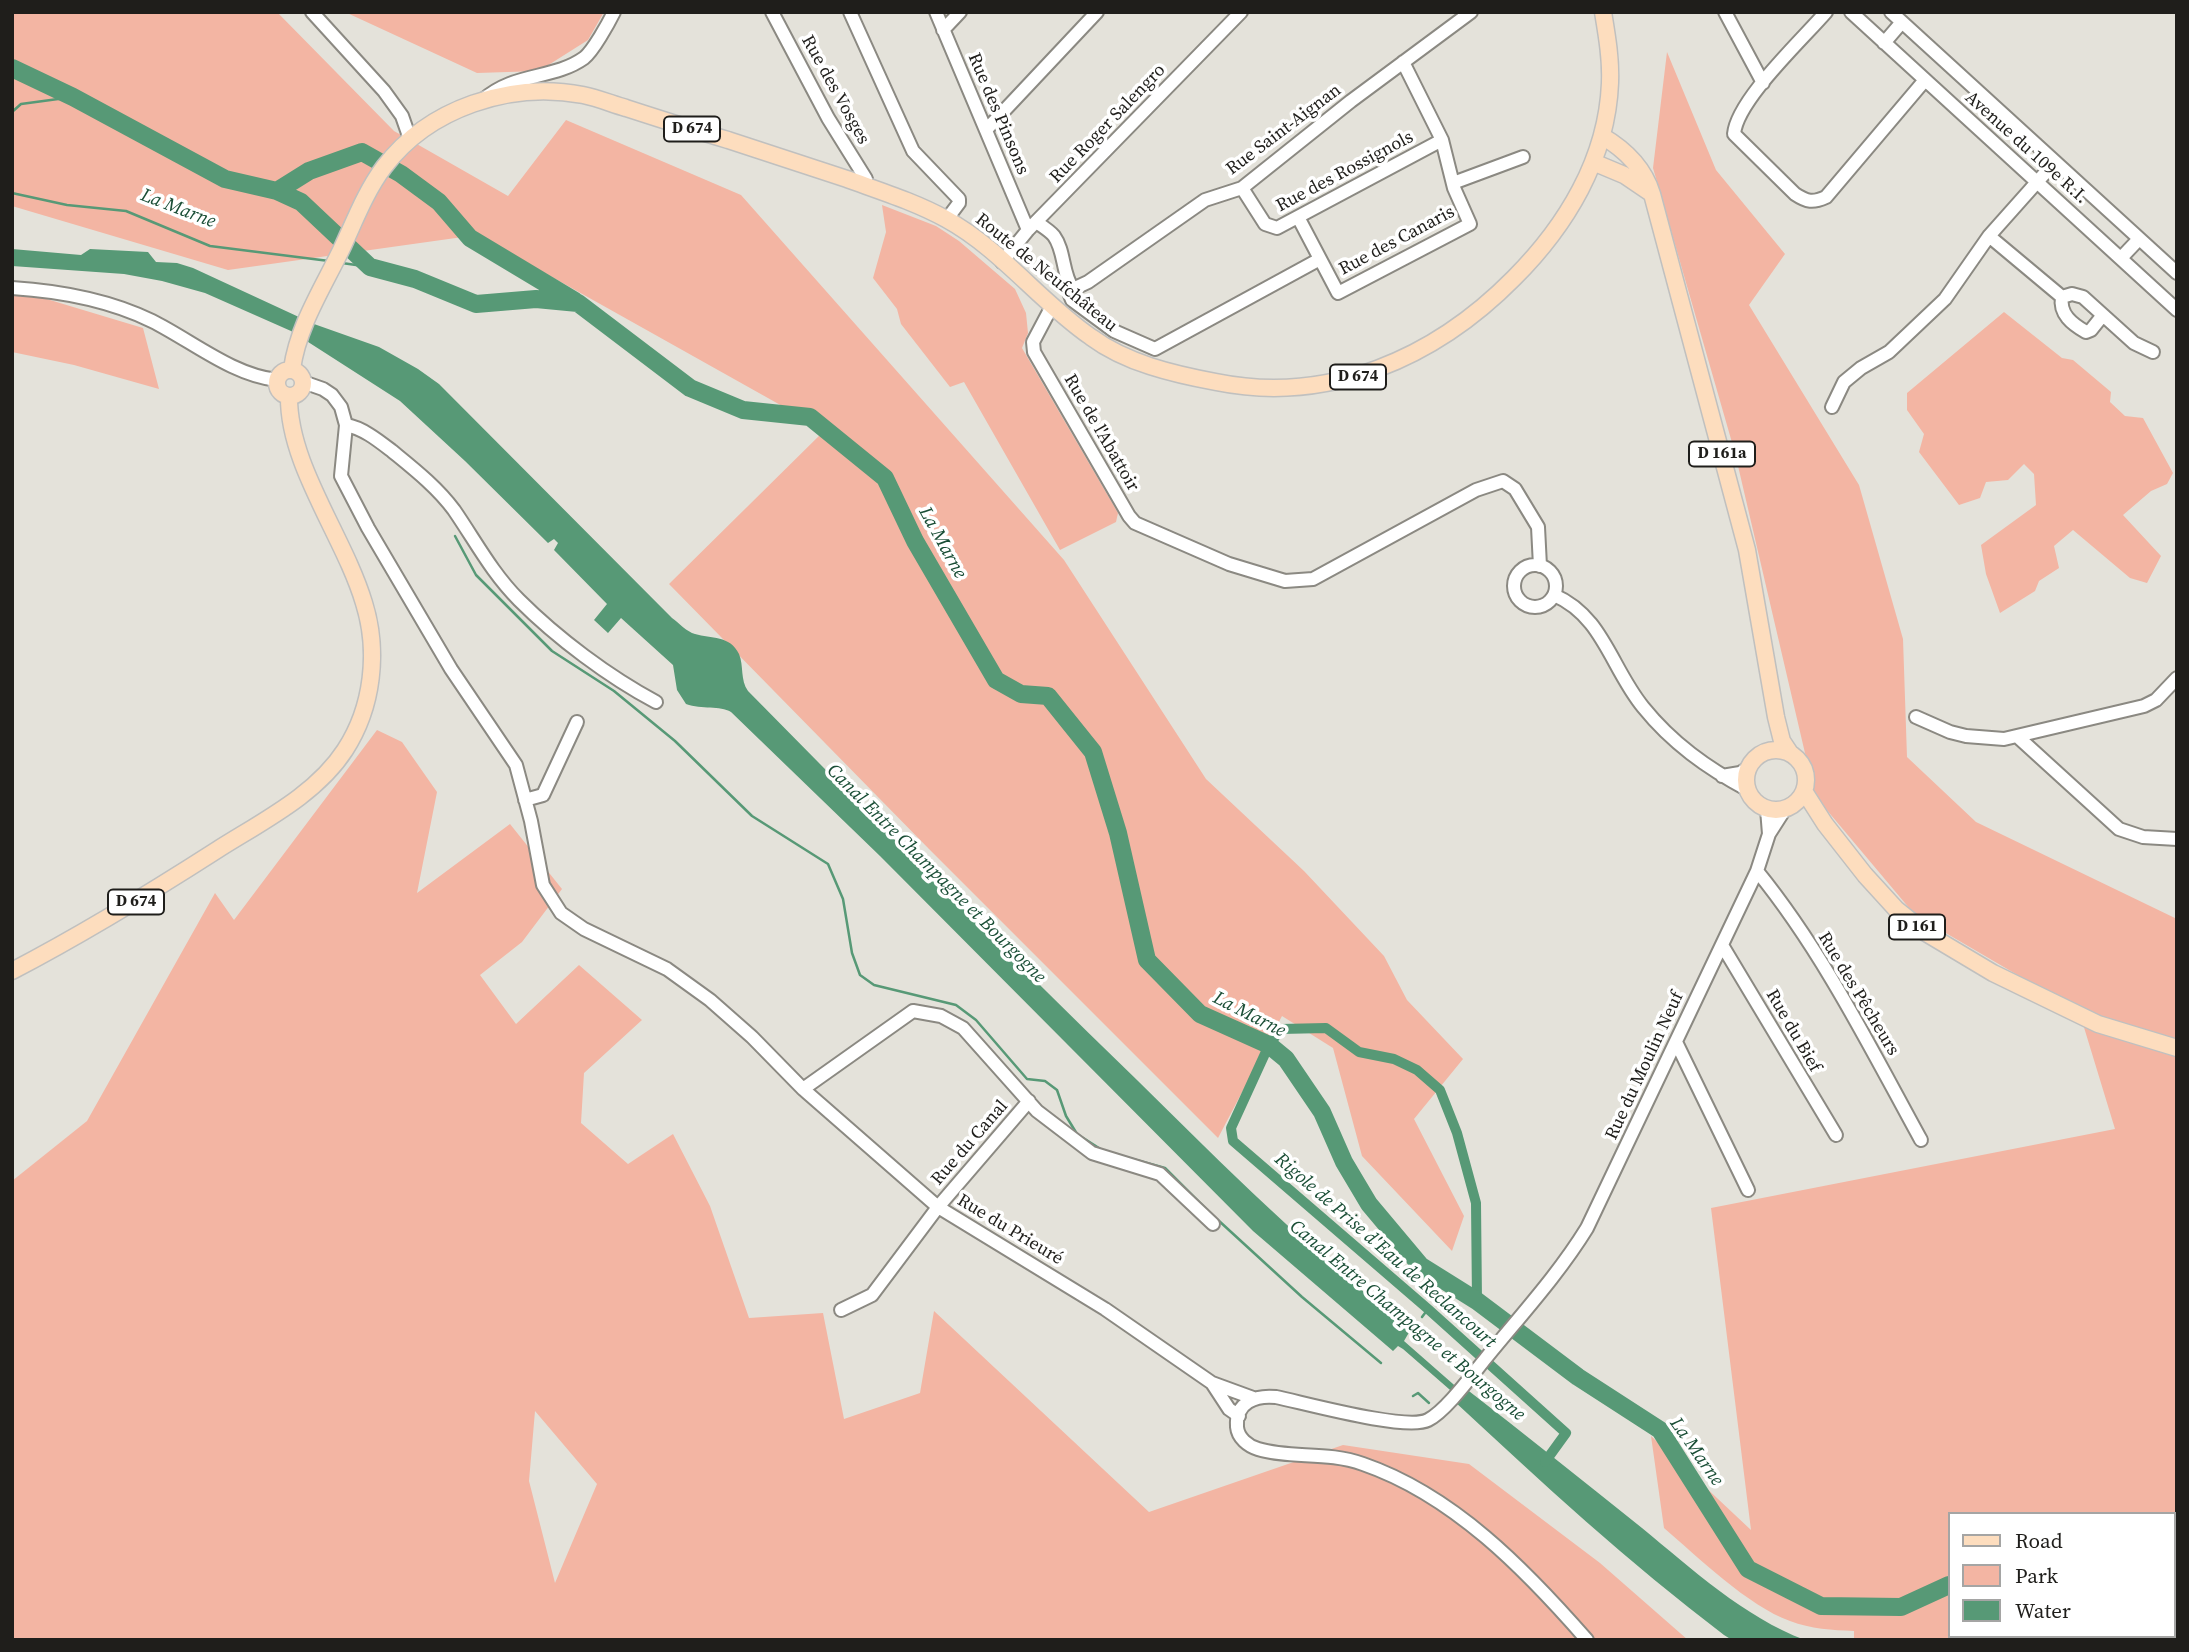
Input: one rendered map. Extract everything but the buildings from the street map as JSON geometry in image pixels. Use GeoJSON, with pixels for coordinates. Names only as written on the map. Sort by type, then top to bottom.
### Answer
{"type":"FeatureCollection","features":[{"type":"Feature","properties":{"kind":"main road","name":"D 674"},"geometry":{"type":"LineString","coordinates":[[1593,162],[1602,136],[1610,85],[1603,12]]}},
{"type":"Feature","properties":{"kind":"main road","name":"D 674"},"geometry":{"type":"LineString","coordinates":[[298,376],[299,340],[308,315],[370,188],[384,167],[410,139],[456,110],[483,100],[542,93],[583,95],[864,185]]}},
{"type":"Feature","properties":{"kind":"main road","name":"D 161a"},"geometry":{"type":"LineString","coordinates":[[1602,136],[1635,162],[1647,176],[1747,550],[1776,717],[1782,741],[1790,753]]}},
{"type":"Feature","properties":{"kind":"main road","name":"Route de Neufchâteau"},"geometry":{"type":"LineString","coordinates":[[864,185],[947,219],[990,250],[1075,326],[1109,349],[1186,376],[1233,385],[1275,388],[1307,386],[1380,370],[1425,348],[1457,327],[1498,294],[1539,250],[1578,195],[1593,162]]}},
{"type":"Feature","properties":{"kind":"main road"},"geometry":{"type":"LineString","coordinates":[[1593,162],[1624,175],[1652,194]]}},
{"type":"Feature","properties":{"kind":"main road"},"geometry":{"type":"LineString","coordinates":[[284,370],[298,376],[301,390],[289,396],[281,392],[277,380],[284,370]]}},
{"type":"Feature","properties":{"kind":"main road","name":"D 674"},"geometry":{"type":"LineString","coordinates":[[12,971],[113,916],[296,799],[325,775],[355,730],[364,709],[373,659],[369,622],[359,587],[295,446],[289,417],[289,396]]}},
{"type":"Feature","properties":{"kind":"main road","name":"D 161a"},"geometry":{"type":"LineString","coordinates":[[1767,751],[1776,717]]}},
{"type":"Feature","properties":{"kind":"main road"},"geometry":{"type":"LineString","coordinates":[[1783,750],[1790,753],[1802,765],[1805,774],[1794,801],[1767,809],[1759,805],[1748,790],[1746,775],[1752,761],[1767,751],[1783,750]]}},
{"type":"Feature","properties":{"kind":"main road","name":"D 161"},"geometry":{"type":"LineString","coordinates":[[1794,801],[1825,824],[1883,895],[1926,933],[1993,973],[2098,1024],[2177,1048]]}},
{"type":"Feature","properties":{"kind":"street"},"geometry":{"type":"LineString","coordinates":[[312,12],[384,91],[402,116],[410,139]]}},
{"type":"Feature","properties":{"kind":"street"},"geometry":{"type":"LineString","coordinates":[[483,100],[506,83],[556,71],[585,58],[614,12]]}},
{"type":"Feature","properties":{"kind":"street","name":"Rue des Vosges"},"geometry":{"type":"LineString","coordinates":[[772,12],[828,118],[866,179],[864,185]]}},
{"type":"Feature","properties":{"kind":"street"},"geometry":{"type":"LineString","coordinates":[[850,12],[913,151],[959,199],[947,219]]}},
{"type":"Feature","properties":{"kind":"street","name":"Rue des Pinsons"},"geometry":{"type":"LineString","coordinates":[[936,12],[986,130],[1032,226]]}},
{"type":"Feature","properties":{"kind":"street"},"geometry":{"type":"LineString","coordinates":[[943,30],[960,12]]}},
{"type":"Feature","properties":{"kind":"street"},"geometry":{"type":"LineString","coordinates":[[986,130],[1097,12]]}},
{"type":"Feature","properties":{"kind":"street","name":"Rue Roger Salengro"},"geometry":{"type":"LineString","coordinates":[[1002,262],[1032,226],[1241,12]]}},
{"type":"Feature","properties":{"kind":"street"},"geometry":{"type":"LineString","coordinates":[[1726,12],[1763,83]]}},
{"type":"Feature","properties":{"kind":"street"},"geometry":{"type":"LineString","coordinates":[[1826,12],[1747,100],[1735,121],[1734,134],[1805,201],[1814,202],[1826,197],[1926,80]]}},
{"type":"Feature","properties":{"kind":"street","name":"Avenue du 109e R.I."},"geometry":{"type":"LineString","coordinates":[[1851,12],[2177,310]]}},
{"type":"Feature","properties":{"kind":"street","name":"Avenue du 109e R.I."},"geometry":{"type":"LineString","coordinates":[[1891,12],[2177,273]]}},
{"type":"Feature","properties":{"kind":"street","name":"Rue Saint-Aignan"},"geometry":{"type":"LineString","coordinates":[[1073,289],[1110,267],[1205,200],[1242,188],[1463,15]]}},
{"type":"Feature","properties":{"kind":"street"},"geometry":{"type":"LineString","coordinates":[[1884,43],[1902,22]]}},
{"type":"Feature","properties":{"kind":"street","name":"Rue des Canaris"},"geometry":{"type":"LineString","coordinates":[[1298,217],[1338,293],[1470,224],[1453,183],[1442,140],[1403,62]]}},
{"type":"Feature","properties":{"kind":"street","name":"Rue des Rossignols"},"geometry":{"type":"LineString","coordinates":[[1242,188],[1265,224],[1276,228],[1442,140]]}},
{"type":"Feature","properties":{"kind":"street"},"geometry":{"type":"LineString","coordinates":[[1453,183],[1523,157]]}},
{"type":"Feature","properties":{"kind":"street"},"geometry":{"type":"LineString","coordinates":[[1832,407],[1844,382],[1861,368],[1889,352],[1945,299],[1989,236],[2054,163]]}},
{"type":"Feature","properties":{"kind":"street"},"geometry":{"type":"LineString","coordinates":[[1032,226],[1054,236],[1073,289],[1070,295],[1072,300],[1114,331],[1155,349],[1320,259]]}},
{"type":"Feature","properties":{"kind":"street"},"geometry":{"type":"LineString","coordinates":[[1989,236],[2062,297]]}},
{"type":"Feature","properties":{"kind":"street"},"geometry":{"type":"LineString","coordinates":[[2121,258],[2139,239]]}},
{"type":"Feature","properties":{"kind":"street"},"geometry":{"type":"LineString","coordinates":[[12,288],[80,296],[128,312],[150,320],[250,375],[277,380]]}},
{"type":"Feature","properties":{"kind":"street"},"geometry":{"type":"LineString","coordinates":[[2062,297],[2072,294],[2083,297],[2134,343],[2154,352]]}},
{"type":"Feature","properties":{"kind":"street"},"geometry":{"type":"LineString","coordinates":[[2062,297],[2060,307],[2064,315],[2086,332],[2091,330],[2103,315]]}},
{"type":"Feature","properties":{"kind":"street","name":"Rue de l'Abattoir"},"geometry":{"type":"LineString","coordinates":[[1052,306],[1033,342],[1034,352],[1135,523],[1230,564],[1285,581],[1313,579],[1476,490],[1503,481],[1515,489],[1538,527],[1540,566]]}},
{"type":"Feature","properties":{"kind":"street"},"geometry":{"type":"LineString","coordinates":[[298,376],[332,395],[341,407],[346,425],[354,426],[385,445],[432,485],[453,509],[492,570],[521,602],[561,637],[656,702]]}},
{"type":"Feature","properties":{"kind":"street","name":"Rue du Prieuré"},"geometry":{"type":"LineString","coordinates":[[346,425],[341,476],[368,528],[451,669],[516,765],[526,800],[543,886],[561,913],[584,929],[667,969],[710,1000],[752,1037],[803,1089],[938,1207],[1105,1309],[1212,1383],[1253,1398],[1276,1397],[1404,1424],[1427,1421],[1447,1403],[1489,1355]]}},
{"type":"Feature","properties":{"kind":"street"},"geometry":{"type":"LineString","coordinates":[[1532,566],[1540,566],[1548,570],[1554,578],[1554,595],[1544,605],[1537,607],[1525,604],[1516,594],[1515,580],[1519,573],[1532,566]]}},
{"type":"Feature","properties":{"kind":"street"},"geometry":{"type":"LineString","coordinates":[[1554,595],[1575,607],[1596,628],[1617,668],[1640,704],[1657,724],[1696,759],[1748,790]]}},
{"type":"Feature","properties":{"kind":"street"},"geometry":{"type":"LineString","coordinates":[[1916,717],[1966,736],[1992,739],[2018,737],[2144,706],[2156,700],[2176,679]]}},
{"type":"Feature","properties":{"kind":"street"},"geometry":{"type":"LineString","coordinates":[[526,800],[543,794],[577,722]]}},
{"type":"Feature","properties":{"kind":"street"},"geometry":{"type":"LineString","coordinates":[[2018,737],[2119,829],[2143,837],[2177,839]]}},
{"type":"Feature","properties":{"kind":"street"},"geometry":{"type":"LineString","coordinates":[[1722,776],[1740,773],[1748,768]]}},
{"type":"Feature","properties":{"kind":"street","name":"Rue du Moulin Neuf"},"geometry":{"type":"LineString","coordinates":[[1489,1355],[1534,1303],[1571,1255],[1587,1228],[1757,871],[1769,834],[1794,801]]}},
{"type":"Feature","properties":{"kind":"street","name":"Rue du Moulin Neuf"},"geometry":{"type":"LineString","coordinates":[[1767,809],[1769,834]]}},
{"type":"Feature","properties":{"kind":"street","name":"Rue des Pêcheurs"},"geometry":{"type":"LineString","coordinates":[[1757,871],[1773,890],[1820,962],[1921,1140]]}},
{"type":"Feature","properties":{"kind":"street","name":"Rue du Bief"},"geometry":{"type":"LineString","coordinates":[[1722,945],[1836,1135]]}},
{"type":"Feature","properties":{"kind":"street"},"geometry":{"type":"LineString","coordinates":[[803,1089],[913,1012],[941,1016],[963,1028],[1037,1111],[1092,1153],[1160,1174],[1213,1224]]}},
{"type":"Feature","properties":{"kind":"street"},"geometry":{"type":"LineString","coordinates":[[1676,1042],[1748,1190]]}},
{"type":"Feature","properties":{"kind":"street","name":"Rue du Canal"},"geometry":{"type":"LineString","coordinates":[[841,1310],[872,1295],[938,1207],[1029,1101]]}},
{"type":"Feature","properties":{"kind":"street","name":"Rue du Prieuré"},"geometry":{"type":"LineString","coordinates":[[1212,1383],[1229,1409],[1239,1416],[1237,1424],[1241,1438],[1251,1447],[1343,1458],[1418,1488],[1456,1514],[1503,1554],[1587,1640]]}},
{"type":"Feature","properties":{"kind":"street"},"geometry":{"type":"LineString","coordinates":[[1239,1416],[1241,1410],[1253,1398]]}},
{"type":"Feature","properties":{"kind":"green space"},"geometry":{"type":"Polygon","coordinates":[[[12,12],[277,12],[394,131],[508,196],[566,120],[741,195],[1064,560],[1206,779],[1304,871],[1384,956],[1407,1000],[1463,1059],[1414,1119],[1464,1216],[1452,1251],[1362,1156],[1333,1048],[1282,1016],[1218,1138],[669,584],[825,430],[477,235],[228,270],[12,206],[12,12]]]}},
{"type":"Feature","properties":{"kind":"green space"},"geometry":{"type":"Polygon","coordinates":[[[345,12],[604,12],[588,40],[539,71],[477,73],[345,12]]]}},
{"type":"Feature","properties":{"kind":"green space"},"geometry":{"type":"Polygon","coordinates":[[[1667,52],[1716,170],[1785,254],[1749,305],[1859,485],[1903,639],[1907,757],[1976,822],[2177,919],[2177,1615],[2175,1616],[2175,1512],[1948,1512],[1948,1638],[2130,1638],[2127,1640],[1854,1640],[1854,1631],[1798,1624],[1757,1604],[1724,1580],[1664,1528],[1651,1436],[1751,1530],[1711,1208],[2115,1129],[2079,1011],[1915,915],[1815,796],[1735,453],[1653,168],[1667,52]]]}},
{"type":"Feature","properties":{"kind":"green space"},"geometry":{"type":"Polygon","coordinates":[[[882,205],[936,226],[959,241],[1015,289],[1026,313],[1028,333],[1022,348],[1118,513],[1116,522],[1060,550],[964,382],[950,387],[901,324],[897,309],[873,278],[886,232],[882,205]]]}},
{"type":"Feature","properties":{"kind":"green space"},"geometry":{"type":"Polygon","coordinates":[[[12,293],[30,294],[143,328],[159,389],[74,365],[12,352],[12,293]]]}},
{"type":"Feature","properties":{"kind":"green space"},"geometry":{"type":"Polygon","coordinates":[[[2004,312],[2062,358],[2073,360],[2111,392],[2110,402],[2125,416],[2143,418],[2173,473],[2167,484],[2151,491],[2123,515],[2161,556],[2147,583],[2130,578],[2073,530],[2054,546],[2059,568],[2039,581],[2035,591],[2000,613],[1986,574],[1981,545],[2036,505],[2034,474],[2024,464],[2008,480],[1986,482],[1980,498],[1959,505],[1919,452],[1924,434],[1907,410],[1907,393],[2004,312]]]}},
{"type":"Feature","properties":{"kind":"green space"},"geometry":{"type":"Polygon","coordinates":[[[377,730],[402,742],[437,792],[417,893],[510,824],[562,889],[522,942],[480,975],[516,1024],[579,965],[642,1020],[584,1073],[581,1123],[628,1164],[673,1134],[710,1206],[749,1318],[823,1313],[844,1419],[920,1393],[934,1311],[1149,1512],[1343,1445],[1469,1464],[1600,1563],[1688,1640],[12,1640],[12,1181],[87,1121],[215,893],[234,920],[377,730]],[[535,1411],[529,1481],[555,1583],[597,1484],[535,1411]]]}},
{"type":"Feature","properties":{"kind":"water"},"geometry":{"type":"Polygon","coordinates":[[[12,249],[81,255],[90,249],[148,252],[156,262],[177,263],[193,268],[314,324],[379,347],[439,384],[672,618],[692,633],[731,644],[739,654],[748,691],[990,935],[1236,1177],[1339,1271],[1411,1329],[1404,1341],[1461,1391],[1465,1388],[1487,1405],[1719,1591],[1761,1619],[1805,1640],[1732,1640],[1724,1635],[1620,1551],[1553,1492],[1454,1401],[1457,1396],[1403,1349],[1398,1346],[1393,1351],[1253,1231],[880,856],[731,712],[686,704],[677,690],[673,665],[621,618],[608,633],[594,620],[607,604],[554,550],[558,543],[554,539],[548,543],[400,401],[291,331],[205,293],[124,274],[12,266],[12,249]]]}},
{"type":"Feature","properties":{"kind":"waterway","name":"La Marne"},"geometry":{"type":"LineString","coordinates":[[12,68],[73,97],[225,179],[277,191],[301,202],[370,267],[415,279],[476,304],[536,299],[578,303],[690,388],[743,410],[810,417],[885,478],[915,541],[996,680],[1021,694],[1048,696],[1093,752],[1118,833],[1147,960],[1200,1014],[1269,1045],[1286,1059],[1322,1112],[1344,1162],[1369,1204],[1421,1266],[1477,1301],[1578,1377],[1660,1430],[1748,1569],[1821,1606],[1901,1607],[1948,1585]]}},
{"type":"Feature","properties":{"kind":"waterway"},"geometry":{"type":"LineString","coordinates":[[12,112],[21,104],[73,97]]}},
{"type":"Feature","properties":{"kind":"waterway","name":"La Marne"},"geometry":{"type":"LineString","coordinates":[[277,191],[309,171],[362,152],[401,174],[439,202],[470,238],[575,301]]}},
{"type":"Feature","properties":{"kind":"waterway","name":"La Marne"},"geometry":{"type":"LineString","coordinates":[[12,193],[67,205],[126,211],[210,246],[329,261]]}},
{"type":"Feature","properties":{"kind":"waterway","name":"La Marne"},"geometry":{"type":"LineString","coordinates":[[342,263],[370,267]]}},
{"type":"Feature","properties":{"kind":"waterway"},"geometry":{"type":"LineString","coordinates":[[455,536],[476,575],[552,651],[614,691],[675,741],[752,816],[828,864],[843,899],[852,953],[860,975],[874,985],[956,1005],[976,1020],[1027,1079],[1045,1081],[1057,1090],[1066,1116],[1077,1134],[1102,1150]]}},
{"type":"Feature","properties":{"kind":"waterway","name":"Rigole de Prise d'Eau de Reclancourt"},"geometry":{"type":"LineString","coordinates":[[1477,1301],[1476,1203],[1457,1133],[1440,1090],[1417,1070],[1394,1059],[1359,1052],[1326,1028],[1281,1029],[1269,1045],[1231,1128],[1233,1141],[1428,1309],[1566,1433],[1545,1462]]}},
{"type":"Feature","properties":{"kind":"waterway"},"geometry":{"type":"LineString","coordinates":[[1129,1158],[1165,1168],[1208,1211]]}},
{"type":"Feature","properties":{"kind":"waterway"},"geometry":{"type":"LineString","coordinates":[[1218,1220],[1302,1297],[1381,1363]]}},
{"type":"Feature","properties":{"kind":"waterway","name":"Canal Entre Champagne et Bourgogne"},"geometry":{"type":"LineString","coordinates":[[1422,1317],[1428,1309]]}},
{"type":"Feature","properties":{"kind":"waterway"},"geometry":{"type":"LineString","coordinates":[[1413,1396],[1418,1393],[1429,1403]]}}]}
